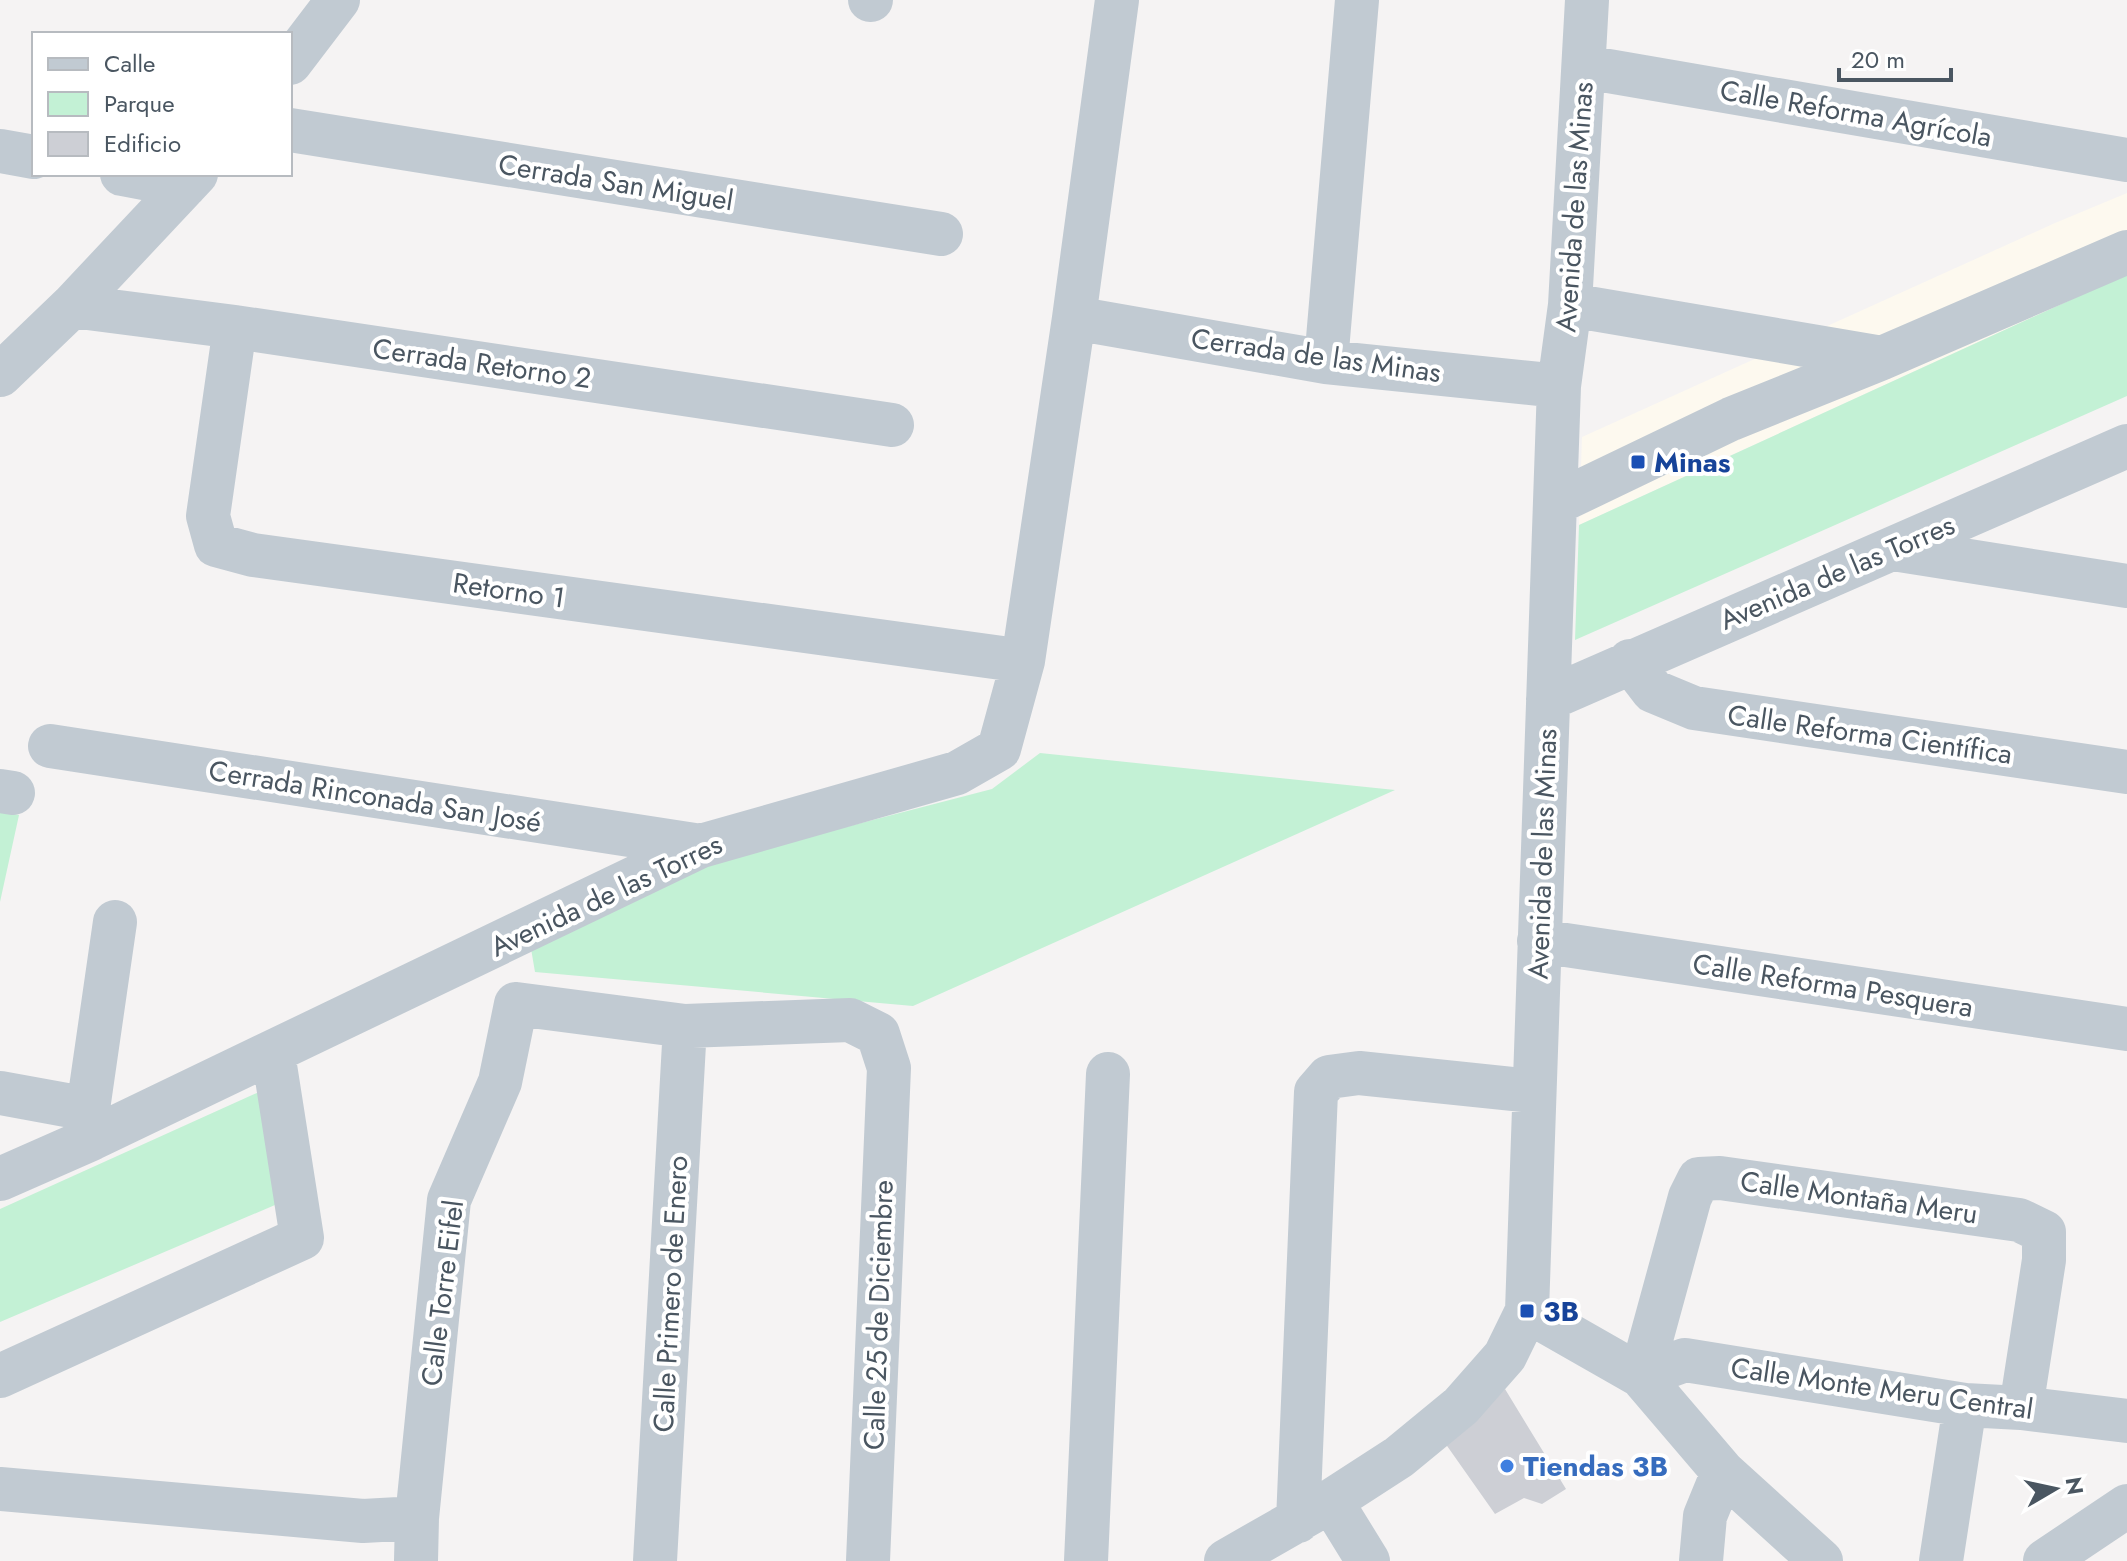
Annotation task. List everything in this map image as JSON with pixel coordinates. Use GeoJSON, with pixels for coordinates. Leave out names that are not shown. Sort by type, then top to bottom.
{"type":"FeatureCollection","features":[{"type":"Feature","properties":{"kind":"street"},"geometry":{"type":"LineString","coordinates":[[292,60],[338,0]]}},
{"type":"Feature","properties":{"kind":"street"},"geometry":{"type":"LineString","coordinates":[[1023,661],[1117,0]]}},
{"type":"Feature","properties":{"kind":"street"},"geometry":{"type":"LineString","coordinates":[[1326,362],[1357,0]]}},
{"type":"Feature","properties":{"kind":"street","name":"Avenida de las Minas"},"geometry":{"type":"LineString","coordinates":[[1226,1561],[1314,1511],[1399,1457],[1461,1406],[1505,1356],[1527,1311],[1559,386],[1570,305],[1587,0]]}},
{"type":"Feature","properties":{"kind":"street","name":"Calle Reforma Agrícola"},"geometry":{"type":"LineString","coordinates":[[1585,67],[2127,160]]}},
{"type":"Feature","properties":{"kind":"street","name":"Cerrada San Miguel"},"geometry":{"type":"LineString","coordinates":[[292,130],[941,234]]}},
{"type":"Feature","properties":{"kind":"street"},"geometry":{"type":"LineString","coordinates":[[0,151],[32,157]]}},
{"type":"Feature","properties":{"kind":"street"},"geometry":{"type":"LineString","coordinates":[[145,176],[190,180]]}},
{"type":"Feature","properties":{"kind":"street"},"geometry":{"type":"LineString","coordinates":[[0,375],[72,306],[190,180]]}},
{"type":"Feature","properties":{"kind":"street"},"geometry":{"type":"LineString","coordinates":[[1556,503],[1731,419],[1882,358],[2127,252]]}},
{"type":"Feature","properties":{"kind":"street"},"geometry":{"type":"LineString","coordinates":[[1570,305],[1882,358]]}},
{"type":"Feature","properties":{"kind":"street","name":"Cerrada Retorno 2"},"geometry":{"type":"LineString","coordinates":[[72,306],[235,327],[892,425]]}},
{"type":"Feature","properties":{"kind":"street","name":"Cerrada de las Minas"},"geometry":{"type":"LineString","coordinates":[[1074,318],[1326,362],[1559,386]]}},
{"type":"Feature","properties":{"kind":"street","name":"Retorno 1"},"geometry":{"type":"LineString","coordinates":[[235,327],[208,516],[216,545],[253,555],[1023,661]]}},
{"type":"Feature","properties":{"kind":"street","name":"Avenida de las Torres"},"geometry":{"type":"LineString","coordinates":[[1548,699],[2127,446]]}},
{"type":"Feature","properties":{"kind":"street"},"geometry":{"type":"LineString","coordinates":[[1893,549],[2127,586]]}},
{"type":"Feature","properties":{"kind":"street","name":"Avenida de las Torres"},"geometry":{"type":"LineString","coordinates":[[0,1179],[90,1124],[273,1053],[701,846],[957,773],[999,749],[1023,661]]}},
{"type":"Feature","properties":{"kind":"street","name":"Calle Reforma Científica"},"geometry":{"type":"LineString","coordinates":[[1630,661],[1653,691],[1694,708],[2127,772]]}},
{"type":"Feature","properties":{"kind":"street","name":"Cerrada Rinconada San José"},"geometry":{"type":"LineString","coordinates":[[50,746],[701,846]]}},
{"type":"Feature","properties":{"kind":"street"},"geometry":{"type":"LineString","coordinates":[[0,1093],[90,1124],[115,922]]}},
{"type":"Feature","properties":{"kind":"street","name":"Calle Reforma Pesquera"},"geometry":{"type":"LineString","coordinates":[[1539,941],[2127,1029]]}},
{"type":"Feature","properties":{"kind":"street"},"geometry":{"type":"LineString","coordinates":[[470,957],[516,1004],[685,1026]]}},
{"type":"Feature","properties":{"kind":"street","name":"Calle Torre Eifel"},"geometry":{"type":"LineString","coordinates":[[416,1561],[417,1518],[449,1200],[500,1082],[516,1004]]}},
{"type":"Feature","properties":{"kind":"street","name":"Calle 25 de Diciembre"},"geometry":{"type":"LineString","coordinates":[[685,1026],[850,1020],[878,1034],[889,1068],[868,1561]]}},
{"type":"Feature","properties":{"kind":"street","name":"Calle Primero de Enero"},"geometry":{"type":"LineString","coordinates":[[655,1561],[685,1026]]}},
{"type":"Feature","properties":{"kind":"street"},"geometry":{"type":"LineString","coordinates":[[0,1376],[302,1238],[273,1053]]}},
{"type":"Feature","properties":{"kind":"street"},"geometry":{"type":"LineString","coordinates":[[1368,1561],[1314,1511],[1316,1092],[1329,1077],[1359,1073],[1533,1091]]}},
{"type":"Feature","properties":{"kind":"street"},"geometry":{"type":"LineString","coordinates":[[1086,1561],[1108,1074]]}},
{"type":"Feature","properties":{"kind":"street","name":"Calle Montaña Meru"},"geometry":{"type":"LineString","coordinates":[[1641,1376],[1690,1197],[1699,1179],[1720,1178],[2019,1220],[2044,1232],[2044,1260],[2021,1408]]}},
{"type":"Feature","properties":{"kind":"street"},"geometry":{"type":"LineString","coordinates":[[1527,1311],[1641,1376],[1723,1472],[1821,1561]]}},
{"type":"Feature","properties":{"kind":"street","name":"Calle Monte Meru Central"},"geometry":{"type":"LineString","coordinates":[[1641,1376],[1685,1360],[1965,1405],[2021,1408],[2127,1421]]}},
{"type":"Feature","properties":{"kind":"street"},"geometry":{"type":"LineString","coordinates":[[1941,1561],[1965,1405]]}},
{"type":"Feature","properties":{"kind":"street"},"geometry":{"type":"LineString","coordinates":[[1701,1561],[1705,1516],[1723,1472]]}},
{"type":"Feature","properties":{"kind":"street"},"geometry":{"type":"LineString","coordinates":[[0,1489],[363,1521],[417,1518]]}},
{"type":"Feature","properties":{"kind":"street"},"geometry":{"type":"LineString","coordinates":[[2045,1561],[2127,1506]]}},
{"type":"Feature","properties":{"kind":"shaded area"},"geometry":{"type":"Polygon","coordinates":[[[2127,193],[2127,274],[1579,525],[1582,437],[2127,193]]]}},
{"type":"Feature","properties":{"kind":"green space"},"geometry":{"type":"Polygon","coordinates":[[[2127,274],[2127,396],[1575,640],[1579,525],[2127,274]]]}},
{"type":"Feature","properties":{"kind":"green space"},"geometry":{"type":"Polygon","coordinates":[[[1040,753],[1395,790],[913,1006],[535,972],[529,937],[680,870],[992,789],[1040,753]]]}},
{"type":"Feature","properties":{"kind":"green space"},"geometry":{"type":"Polygon","coordinates":[[[0,811],[19,815],[0,902],[0,811]]]}},
{"type":"Feature","properties":{"kind":"green space"},"geometry":{"type":"Polygon","coordinates":[[[259,1092],[282,1202],[0,1322],[0,1209],[259,1092]]]}},
{"type":"Feature","properties":{"kind":"building","name":"Tiendas 3B"},"geometry":{"type":"Polygon","coordinates":[[[1505,1389],[1566,1489],[1542,1504],[1524,1498],[1495,1514],[1445,1443],[1505,1389]]]}},
{"type":"Feature","properties":{"kind":"place","name":"Minas"},"geometry":{"type":"Point","coordinates":[1638,462]}},
{"type":"Feature","properties":{"kind":"place","name":"3B"},"geometry":{"type":"Point","coordinates":[1527,1311]}},
{"type":"Feature","properties":{"kind":"place","name":"Tiendas 3B"},"geometry":{"type":"Point","coordinates":[1507,1466]}}]}
